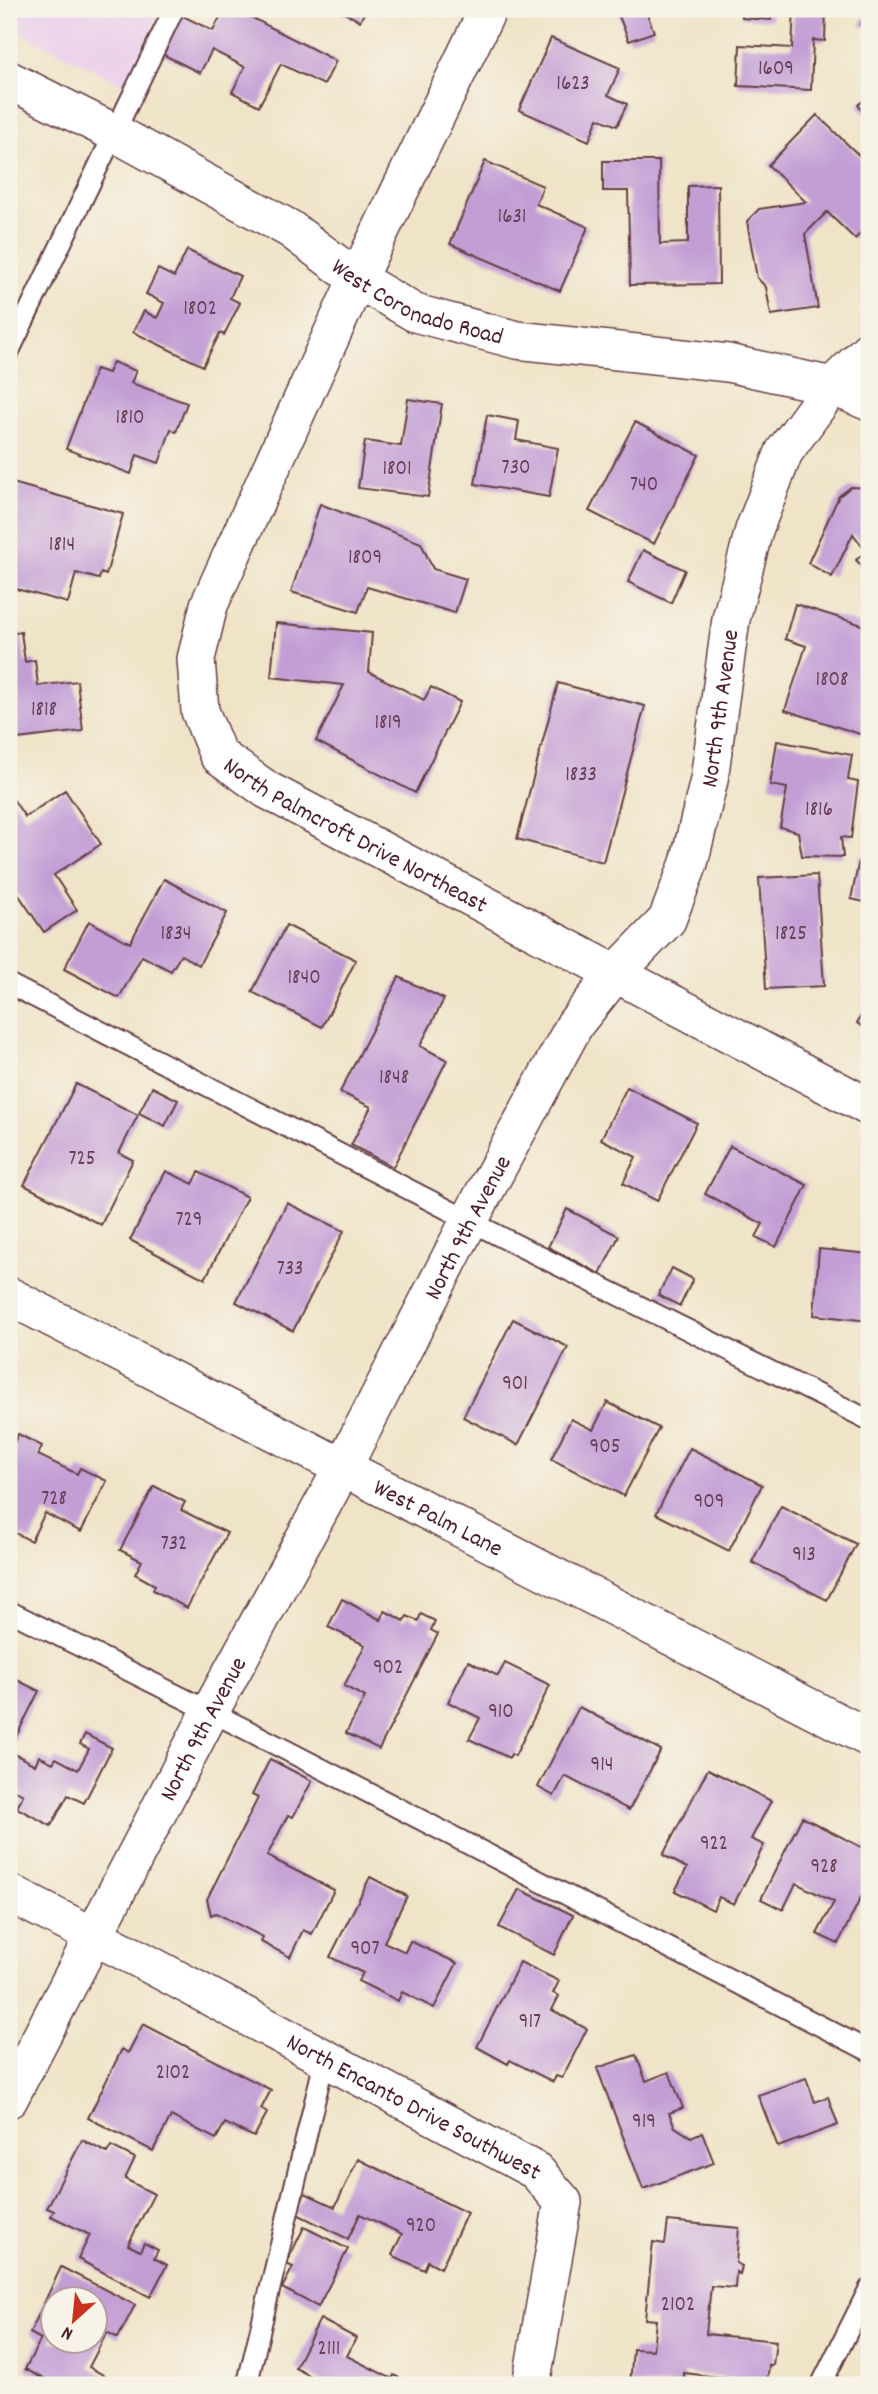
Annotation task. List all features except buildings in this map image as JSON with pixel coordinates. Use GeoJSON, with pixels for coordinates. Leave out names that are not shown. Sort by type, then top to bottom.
{"type":"FeatureCollection","features":[{"type":"Feature","properties":{"kind":"street","name":"North Palmcroft Drive Northeast"},"geometry":{"type":"LineString","coordinates":[[488,9],[357,279],[208,605],[196,659],[200,711],[218,755],[267,790],[869,1107]]}},
{"type":"Feature","properties":{"kind":"street","name":"West Coronado Road"},"geometry":{"type":"LineString","coordinates":[[9,80],[114,133],[290,229],[357,279],[415,313],[517,340],[728,363],[832,386],[869,402]]}},
{"type":"Feature","properties":{"kind":"street","name":"North 9th Avenue"},"geometry":{"type":"LineString","coordinates":[[9,2099],[210,1712],[343,1467],[469,1221],[575,1024],[615,974],[667,920],[689,863],[709,780],[731,619],[754,530],[784,452],[832,386],[869,351]]}},
{"type":"Feature","properties":{"kind":"street","name":"West Palm Lane"},"geometry":{"type":"LineString","coordinates":[[9,1296],[869,1738]]}},
{"type":"Feature","properties":{"kind":"street","name":"North Encanto Drive Southwest"},"geometry":{"type":"LineString","coordinates":[[9,1893],[536,2171],[563,2202],[531,2385]]}},
{"type":"Feature","properties":{"kind":"lane"},"geometry":{"type":"LineString","coordinates":[[9,352],[174,9]]}},
{"type":"Feature","properties":{"kind":"lane"},"geometry":{"type":"LineString","coordinates":[[9,984],[469,1221],[869,1420]]}},
{"type":"Feature","properties":{"kind":"lane"},"geometry":{"type":"LineString","coordinates":[[9,1611],[869,2051]]}},
{"type":"Feature","properties":{"kind":"lane"},"geometry":{"type":"LineString","coordinates":[[247,2385],[325,2058]]}},
{"type":"Feature","properties":{"kind":"lane"},"geometry":{"type":"LineString","coordinates":[[821,2385],[869,2289]]}},
{"type":"Feature","properties":{"kind":"shaded area"},"geometry":{"type":"Polygon","coordinates":[[[9,9],[162,9],[125,85],[9,28],[9,9]]]}}]}
